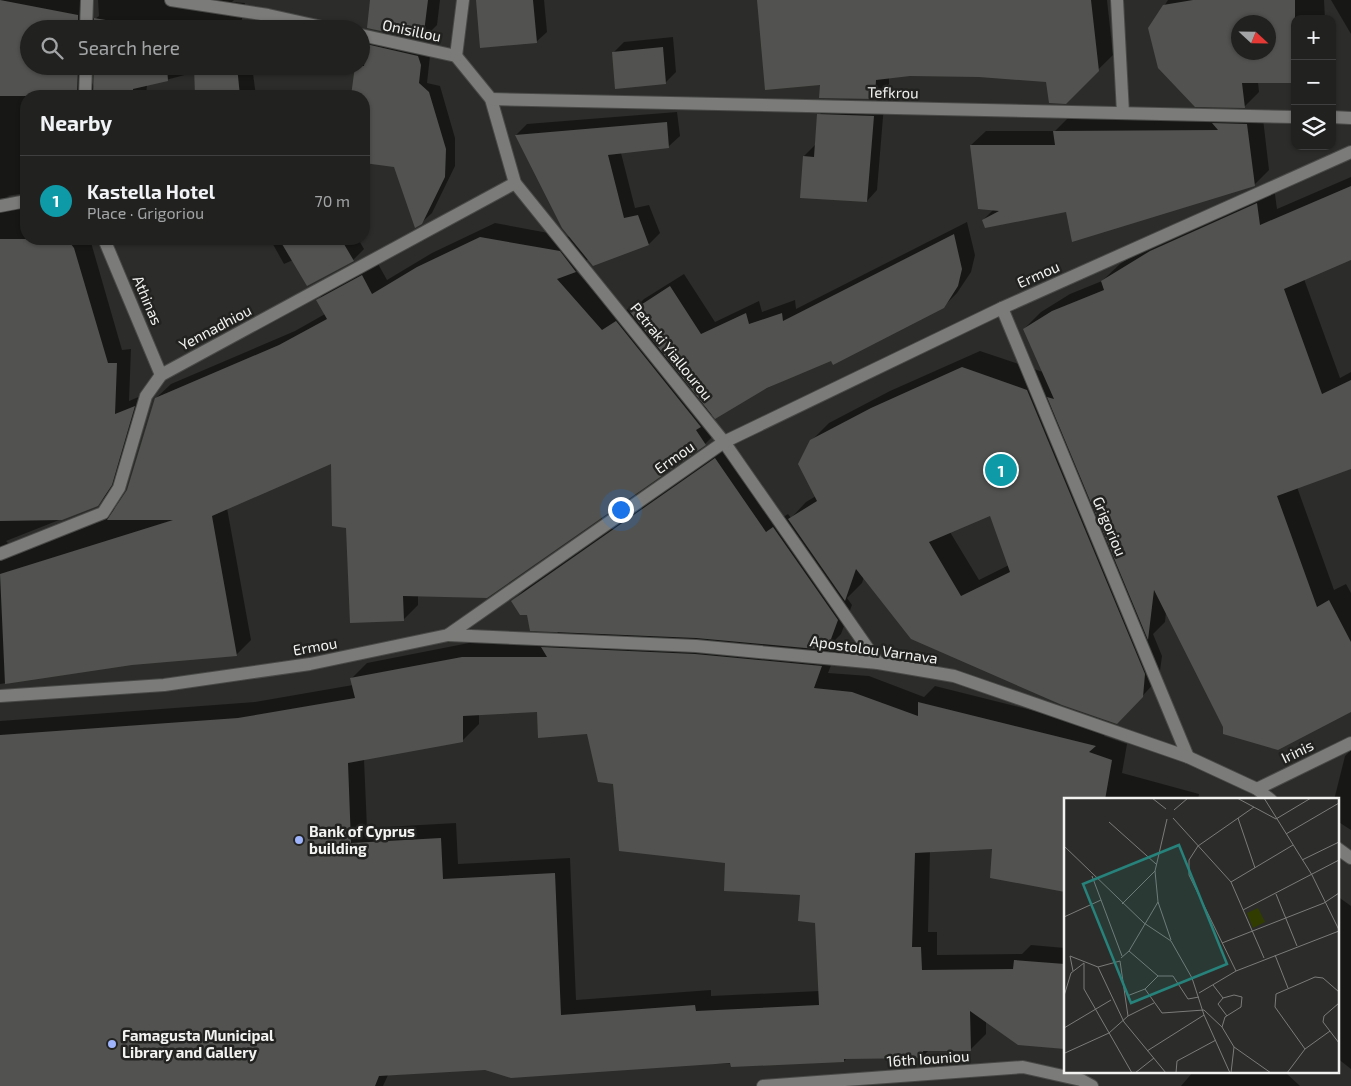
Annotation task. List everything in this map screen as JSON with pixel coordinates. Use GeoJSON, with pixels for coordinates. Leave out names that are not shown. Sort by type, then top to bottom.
{"type":"FeatureCollection","features":[{"type":"Feature","properties":{"kind":"street"},"geometry":{"type":"LineString","coordinates":[[86,20],[87,0]]}},
{"type":"Feature","properties":{"kind":"street"},"geometry":{"type":"LineString","coordinates":[[171,0],[290,20]]}},
{"type":"Feature","properties":{"kind":"street"},"geometry":{"type":"LineString","coordinates":[[456,56],[463,0]]}},
{"type":"Feature","properties":{"kind":"street"},"geometry":{"type":"LineString","coordinates":[[1117,0],[1123,113]]}},
{"type":"Feature","properties":{"kind":"street","name":"Onisillou"},"geometry":{"type":"LineString","coordinates":[[370,37],[456,56]]}},
{"type":"Feature","properties":{"kind":"street","name":"Petraki Yiallourou"},"geometry":{"type":"LineString","coordinates":[[456,56],[491,99],[515,183],[724,442],[878,663]]}},
{"type":"Feature","properties":{"kind":"street"},"geometry":{"type":"LineString","coordinates":[[85,90],[86,75]]}},
{"type":"Feature","properties":{"kind":"street","name":"Tefkrou"},"geometry":{"type":"LineString","coordinates":[[491,99],[1291,117]]}},
{"type":"Feature","properties":{"kind":"street"},"geometry":{"type":"LineString","coordinates":[[1336,118],[1351,118]]}},
{"type":"Feature","properties":{"kind":"street","name":"Ermou"},"geometry":{"type":"LineString","coordinates":[[0,696],[164,685],[310,664],[448,635],[724,442],[1002,308],[1351,152]]}},
{"type":"Feature","properties":{"kind":"street","name":"Yennadhiou"},"geometry":{"type":"LineString","coordinates":[[0,554],[102,513],[119,488],[146,396],[161,375],[515,183]]}},
{"type":"Feature","properties":{"kind":"street"},"geometry":{"type":"LineString","coordinates":[[0,206],[20,202]]}},
{"type":"Feature","properties":{"kind":"street","name":"Athinas"},"geometry":{"type":"LineString","coordinates":[[107,245],[161,375]]}},
{"type":"Feature","properties":{"kind":"street","name":"Grigoriou"},"geometry":{"type":"LineString","coordinates":[[1002,308],[1188,757]]}},
{"type":"Feature","properties":{"kind":"street","name":"Apostolou Varnava"},"geometry":{"type":"LineString","coordinates":[[448,635],[696,646],[878,663],[954,676],[1188,757],[1257,789],[1268,798]]}},
{"type":"Feature","properties":{"kind":"street","name":"Irinis"},"geometry":{"type":"LineString","coordinates":[[1257,789],[1351,742]]}},
{"type":"Feature","properties":{"kind":"street"},"geometry":{"type":"LineString","coordinates":[[1338,849],[1351,858]]}},
{"type":"Feature","properties":{"kind":"street","name":"16th Iouniou"},"geometry":{"type":"LineString","coordinates":[[763,1086],[1023,1067],[1081,1080],[1092,1086]]}},
{"type":"Feature","properties":{"kind":"building"},"geometry":{"type":"Polygon","coordinates":[[[0,0],[78,15],[78,20],[20,20],[20,75],[78,75],[77,90],[20,90],[20,96],[0,96],[0,0]]]}},
{"type":"Feature","properties":{"kind":"building"},"geometry":{"type":"Polygon","coordinates":[[[370,0],[428,0],[423,40],[370,29],[370,20],[368,20],[370,0]]]}},
{"type":"Feature","properties":{"kind":"building"},"geometry":{"type":"Polygon","coordinates":[[[476,0],[533,0],[537,43],[480,48],[476,0]]]}},
{"type":"Feature","properties":{"kind":"building"},"geometry":{"type":"Polygon","coordinates":[[[757,0],[1091,0],[1099,71],[1066,104],[1049,103],[1046,82],[979,77],[910,76],[876,80],[875,99],[819,98],[820,85],[765,90],[757,0]]]}},
{"type":"Feature","properties":{"kind":"building"},"geometry":{"type":"Polygon","coordinates":[[[1193,0],[1295,0],[1295,15],[1291,15],[1291,83],[1242,83],[1245,108],[1195,107],[1158,68],[1148,28],[1163,5],[1193,0]]]}},
{"type":"Feature","properties":{"kind":"building"},"geometry":{"type":"Polygon","coordinates":[[[370,45],[418,56],[421,65],[419,83],[429,92],[446,149],[445,177],[422,224],[415,228],[394,167],[370,164],[370,90],[352,90],[354,75],[370,75],[370,45]]]}},
{"type":"Feature","properties":{"kind":"building"},"geometry":{"type":"Polygon","coordinates":[[[663,47],[666,84],[615,89],[612,52],[663,47]]]}},
{"type":"Feature","properties":{"kind":"building"},"geometry":{"type":"Polygon","coordinates":[[[94,75],[168,75],[168,81],[133,90],[93,90],[94,75]]]}},
{"type":"Feature","properties":{"kind":"building"},"geometry":{"type":"Polygon","coordinates":[[[194,75],[238,75],[239,90],[195,90],[194,75]]]}},
{"type":"Feature","properties":{"kind":"building"},"geometry":{"type":"Polygon","coordinates":[[[817,114],[874,116],[867,202],[800,198],[803,156],[814,157],[817,114]]]}},
{"type":"Feature","properties":{"kind":"building"},"geometry":{"type":"Polygon","coordinates":[[[667,122],[669,148],[608,155],[624,218],[638,215],[649,245],[593,266],[562,228],[515,135],[667,122]]]}},
{"type":"Feature","properties":{"kind":"building"},"geometry":{"type":"Polygon","coordinates":[[[1212,123],[1247,124],[1255,186],[1072,242],[1066,212],[985,228],[982,220],[999,211],[978,209],[970,145],[1055,145],[1053,131],[1218,130],[1212,123]]]}},
{"type":"Feature","properties":{"kind":"building"},"geometry":{"type":"Polygon","coordinates":[[[1351,186],[1351,260],[1284,289],[1322,394],[1351,380],[1351,469],[1277,496],[1317,607],[1329,600],[1351,642],[1351,712],[1278,750],[1223,734],[1223,727],[1154,590],[1148,640],[1047,397],[1054,399],[1023,329],[1052,311],[1104,290],[1101,281],[1150,251],[1257,203],[1260,225],[1351,186]]]}},
{"type":"Feature","properties":{"kind":"building"},"geometry":{"type":"Polygon","coordinates":[[[954,234],[962,269],[958,286],[944,308],[833,365],[831,361],[767,388],[715,419],[630,312],[670,286],[701,334],[746,313],[749,324],[782,313],[783,321],[954,234]]]}},
{"type":"Feature","properties":{"kind":"building"},"geometry":{"type":"Polygon","coordinates":[[[480,237],[560,251],[576,272],[557,279],[602,330],[616,321],[701,427],[696,430],[706,445],[487,598],[403,596],[404,621],[350,623],[346,528],[332,526],[331,464],[212,516],[237,656],[132,665],[5,684],[0,574],[173,520],[107,520],[127,490],[155,398],[279,345],[327,319],[316,300],[362,275],[372,294],[417,267],[480,237]]]}},
{"type":"Feature","properties":{"kind":"building"},"geometry":{"type":"Polygon","coordinates":[[[0,239],[20,239],[20,245],[72,245],[108,363],[117,363],[115,414],[135,406],[112,485],[98,506],[62,520],[0,521],[0,239]]]}},
{"type":"Feature","properties":{"kind":"building"},"geometry":{"type":"Polygon","coordinates":[[[283,245],[345,245],[354,261],[307,286],[283,245]]]}},
{"type":"Feature","properties":{"kind":"building"},"geometry":{"type":"Polygon","coordinates":[[[962,367],[1027,390],[1145,674],[1143,697],[1117,724],[1062,705],[911,639],[856,569],[845,601],[788,519],[817,501],[798,464],[810,440],[871,408],[962,367]],[[990,516],[929,542],[961,596],[1010,572],[990,516]]]}},
{"type":"Feature","properties":{"kind":"building"},"geometry":{"type":"Polygon","coordinates":[[[715,458],[766,532],[773,527],[838,620],[827,650],[696,638],[530,631],[527,615],[520,615],[511,601],[715,458]]]}},
{"type":"Feature","properties":{"kind":"building"},"geometry":{"type":"Polygon","coordinates":[[[541,647],[695,654],[822,666],[814,688],[852,692],[918,716],[918,702],[1096,746],[1089,752],[1112,760],[1105,798],[1064,798],[1064,892],[990,878],[992,849],[915,853],[912,947],[921,947],[922,970],[1013,969],[1014,960],[1064,964],[1064,1049],[1018,1045],[970,1011],[971,1051],[923,1051],[923,1058],[844,1059],[844,1062],[731,1067],[730,1063],[511,1078],[485,1070],[379,1076],[375,1086],[0,1086],[0,735],[238,718],[355,698],[350,678],[462,657],[547,657],[541,647]],[[537,712],[463,716],[463,742],[348,763],[351,843],[441,838],[443,879],[555,873],[561,1015],[695,1005],[696,1011],[819,1005],[815,923],[798,921],[800,895],[724,891],[725,863],[619,851],[613,784],[598,782],[587,734],[538,738],[537,712]]]}},
{"type":"Feature","properties":{"kind":"place","name":"Kastella Hotel"},"geometry":{"type":"Point","coordinates":[1001,470]}},
{"type":"Feature","properties":{"kind":"place","name":"Bank of Cyprus building"},"geometry":{"type":"Point","coordinates":[299,840]}},
{"type":"Feature","properties":{"kind":"place","name":"Famagusta Municipal Library and Gallery"},"geometry":{"type":"Point","coordinates":[112,1044]}}]}
